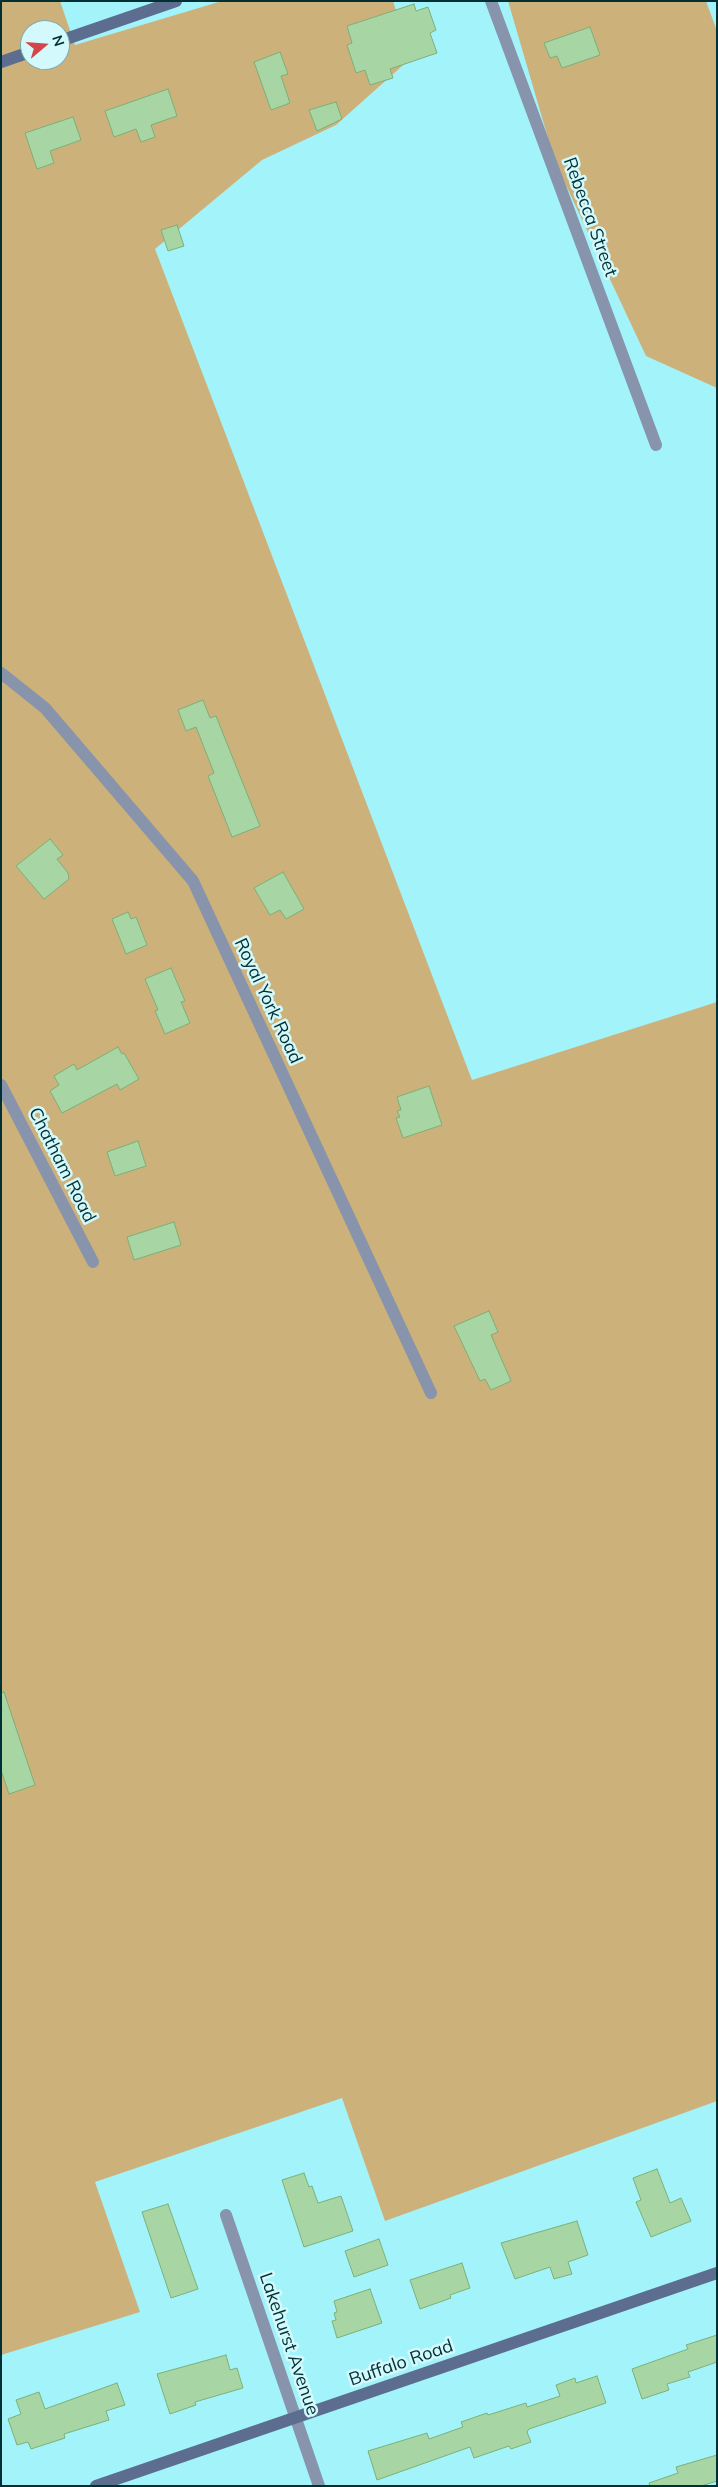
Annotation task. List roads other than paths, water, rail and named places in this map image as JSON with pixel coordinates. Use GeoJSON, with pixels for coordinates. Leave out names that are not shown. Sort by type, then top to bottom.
{"type":"FeatureCollection","features":[{"type":"Feature","properties":{"kind":"street"},"geometry":{"type":"LineString","coordinates":[[70,38],[176,1]]}},
{"type":"Feature","properties":{"kind":"street","name":"Rebecca Street"},"geometry":{"type":"LineString","coordinates":[[491,1],[656,445]]}},
{"type":"Feature","properties":{"kind":"street"},"geometry":{"type":"LineString","coordinates":[[1,62],[20,55]]}},
{"type":"Feature","properties":{"kind":"street","name":"Royal York Road"},"geometry":{"type":"LineString","coordinates":[[1,673],[45,708],[193,881],[431,1393]]}},
{"type":"Feature","properties":{"kind":"street","name":"Chatham Road"},"geometry":{"type":"LineString","coordinates":[[1,1085],[93,1262]]}},
{"type":"Feature","properties":{"kind":"street","name":"Lakehurst Avenue"},"geometry":{"type":"LineString","coordinates":[[226,2215],[319,2486]]}},
{"type":"Feature","properties":{"kind":"street","name":"Buffalo Road"},"geometry":{"type":"LineString","coordinates":[[96,2486],[717,2273]]}}]}
